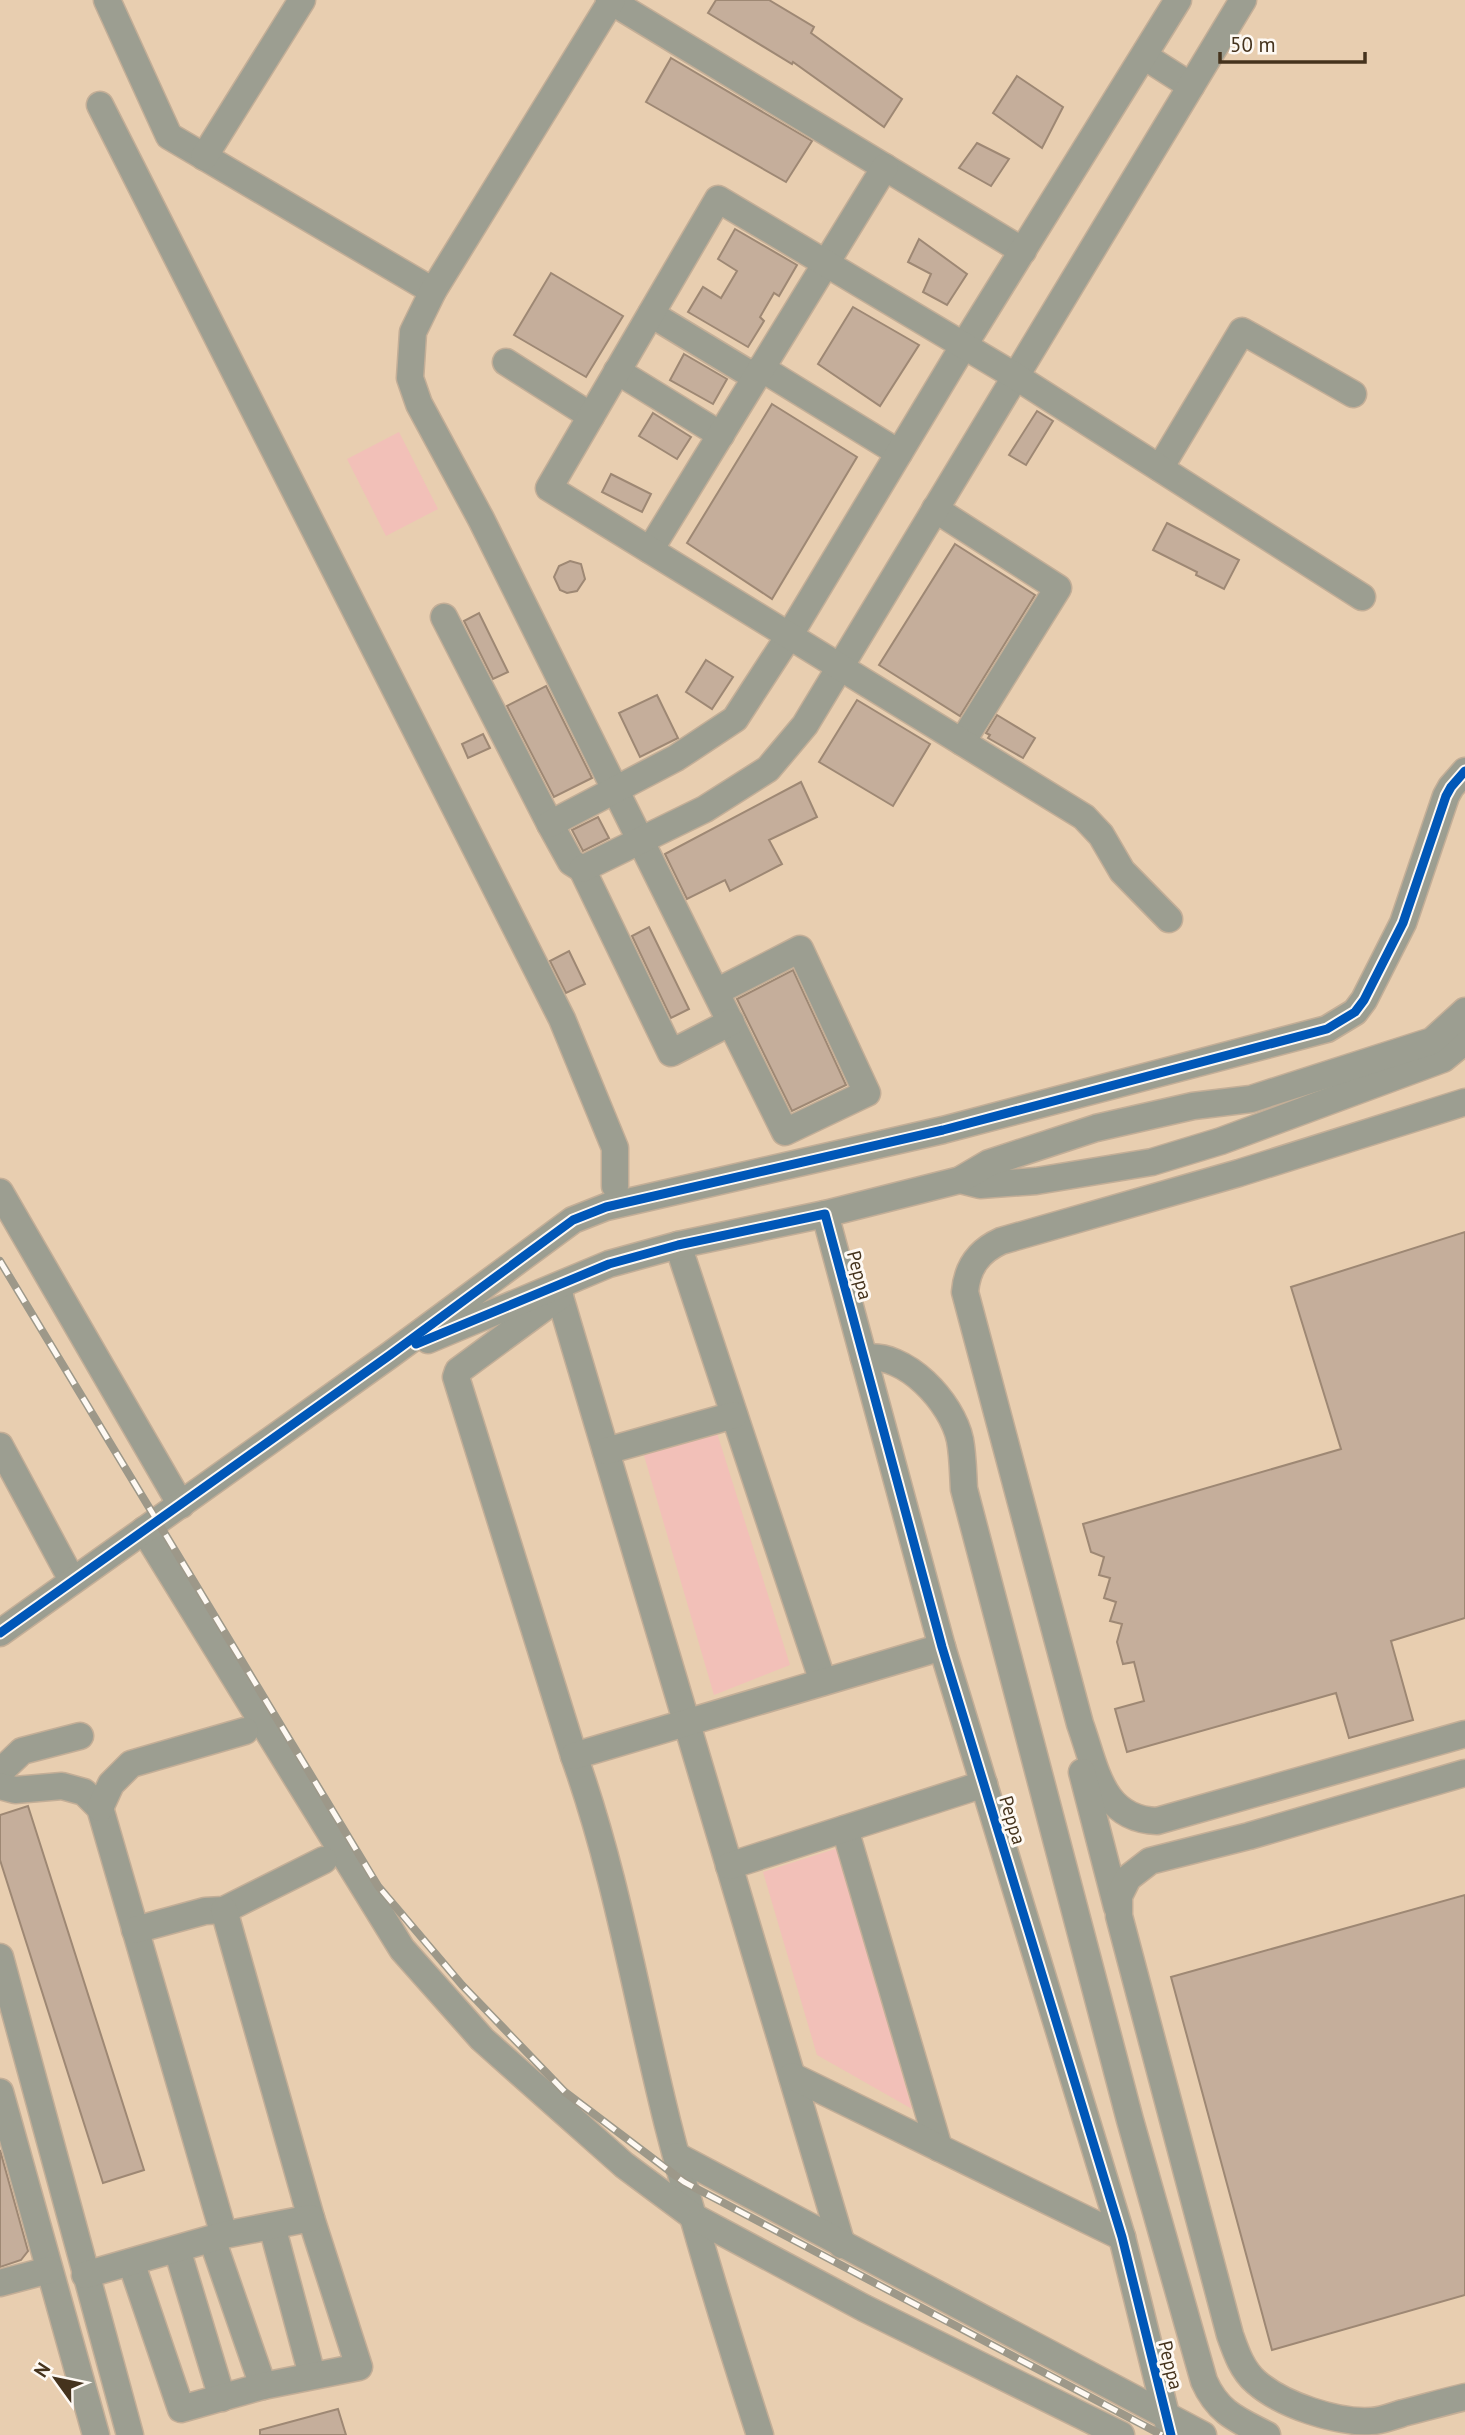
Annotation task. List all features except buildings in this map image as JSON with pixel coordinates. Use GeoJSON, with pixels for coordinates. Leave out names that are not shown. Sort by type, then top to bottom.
{"type":"FeatureCollection","features":[{"type":"Feature","properties":{"kind":"street"},"geometry":{"type":"LineString","coordinates":[[107,0],[169,136],[433,291]]}},
{"type":"Feature","properties":{"kind":"street"},"geometry":{"type":"LineString","coordinates":[[204,157],[302,0]]}},
{"type":"Feature","properties":{"kind":"street"},"geometry":{"type":"LineString","coordinates":[[550,824],[676,758],[735,719],[789,636],[964,345],[1178,0]]}},
{"type":"Feature","properties":{"kind":"street"},"geometry":{"type":"LineString","coordinates":[[582,869],[705,809],[768,769],[805,725],[1243,0]]}},
{"type":"Feature","properties":{"kind":"street"},"geometry":{"type":"LineString","coordinates":[[716,992],[800,949],[867,1093],[785,1132],[481,519],[419,404],[410,378],[413,332],[433,291],[611,1],[1023,251]]}},
{"type":"Feature","properties":{"kind":"street"},"geometry":{"type":"LineString","coordinates":[[1144,56],[1191,86]]}},
{"type":"Feature","properties":{"kind":"street"},"geometry":{"type":"LineString","coordinates":[[100,105],[562,1019],[615,1148],[615,1186]]}},
{"type":"Feature","properties":{"kind":"street"},"geometry":{"type":"LineString","coordinates":[[650,550],[886,167]]}},
{"type":"Feature","properties":{"kind":"street"},"geometry":{"type":"LineString","coordinates":[[1169,919],[1122,871],[1101,835],[1084,817],[549,488],[718,199],[1015,376],[1362,597]]}},
{"type":"Feature","properties":{"kind":"street"},"geometry":{"type":"LineString","coordinates":[[651,314],[899,453]]}},
{"type":"Feature","properties":{"kind":"street"},"geometry":{"type":"LineString","coordinates":[[1160,468],[1242,331],[1353,394]]}},
{"type":"Feature","properties":{"kind":"street"},"geometry":{"type":"LineString","coordinates":[[506,362],[591,416]]}},
{"type":"Feature","properties":{"kind":"street"},"geometry":{"type":"LineString","coordinates":[[617,372],[721,435]]}},
{"type":"Feature","properties":{"kind":"street"},"geometry":{"type":"LineString","coordinates":[[935,509],[1058,588],[962,743]]}},
{"type":"Feature","properties":{"kind":"street"},"geometry":{"type":"LineString","coordinates":[[444,617],[550,824],[571,862],[582,869],[671,1053],[731,1022]]}},
{"type":"Feature","properties":{"kind":"street"},"geometry":{"type":"LineString","coordinates":[[0,1633],[390,1355],[573,1220],[606,1207],[943,1130],[1327,1030],[1340,1023],[1355,1012],[1364,1000],[1404,922],[1446,796],[1465,771]]}},
{"type":"Feature","properties":{"kind":"street"},"geometry":{"type":"LineString","coordinates":[[390,1355],[559,1291],[609,1264],[678,1245],[825,1214],[960,1180],[989,1163],[1096,1128],[1193,1106],[1251,1099],[1432,1041],[1465,1011]]}},
{"type":"Feature","properties":{"kind":"street"},"geometry":{"type":"LineString","coordinates":[[960,1180],[980,1185],[1037,1181],[1152,1162],[1221,1141],[1443,1059],[1465,1041]]}},
{"type":"Feature","properties":{"kind":"street"},"geometry":{"type":"LineString","coordinates":[[1465,1102],[1239,1174],[1002,1241],[991,1246],[974,1262],[966,1281],[965,1292],[1080,1724],[1105,1793],[1118,1808],[1136,1818],[1157,1821],[1465,1734]]}},
{"type":"Feature","properties":{"kind":"street"},"geometry":{"type":"LineString","coordinates":[[1096,1128],[1104,1171]]}},
{"type":"Feature","properties":{"kind":"street"},"geometry":{"type":"LineString","coordinates":[[0,1192],[181,1505]]}},
{"type":"Feature","properties":{"kind":"street","name":"Peppa"},"geometry":{"type":"LineString","coordinates":[[825,1214],[942,1647],[1122,2237],[1168,2425]]}},
{"type":"Feature","properties":{"kind":"street"},"geometry":{"type":"LineString","coordinates":[[678,1245],[823,1682]]}},
{"type":"Feature","properties":{"kind":"street"},"geometry":{"type":"LineString","coordinates":[[559,1291],[842,2245]]}},
{"type":"Feature","properties":{"kind":"street"},"geometry":{"type":"LineString","coordinates":[[559,1291],[458,1371],[456,1377],[594,1813],[677,2156],[719,2308],[760,2435]]}},
{"type":"Feature","properties":{"kind":"street"},"geometry":{"type":"LineString","coordinates":[[864,1358],[884,1357],[913,1372],[936,1395],[951,1416],[960,1439],[964,1489],[1130,2120],[1204,2381],[1210,2394],[1226,2413],[1267,2435]]}},
{"type":"Feature","properties":{"kind":"street"},"geometry":{"type":"LineString","coordinates":[[606,1451],[734,1415]]}},
{"type":"Feature","properties":{"kind":"street"},"geometry":{"type":"LineString","coordinates":[[0,1446],[7,1476],[72,1580]]}},
{"type":"Feature","properties":{"kind":"street"},"geometry":{"type":"LineString","coordinates":[[144,1530],[402,1949],[482,2039],[624,2165],[694,2217],[864,2308],[1121,2435]]}},
{"type":"Feature","properties":{"kind":"street"},"geometry":{"type":"LineString","coordinates":[[1059,1643],[1062,1695],[1236,2351],[1257,2382],[1296,2405],[1317,2413],[1373,2421],[1465,2397]]}},
{"type":"Feature","properties":{"kind":"street"},"geometry":{"type":"LineString","coordinates":[[574,1756],[942,1647]]}},
{"type":"Feature","properties":{"kind":"street"},"geometry":{"type":"LineString","coordinates":[[100,1808],[111,1784],[131,1764],[245,1731]]}},
{"type":"Feature","properties":{"kind":"street"},"geometry":{"type":"LineString","coordinates":[[0,1772],[22,1751],[80,1736]]}},
{"type":"Feature","properties":{"kind":"street"},"geometry":{"type":"LineString","coordinates":[[1119,1916],[1119,1896],[1123,1887],[1134,1871],[1150,1861],[1249,1836],[1465,1773]]}},
{"type":"Feature","properties":{"kind":"street"},"geometry":{"type":"LineString","coordinates":[[729,1866],[984,1784]]}},
{"type":"Feature","properties":{"kind":"street"},"geometry":{"type":"LineString","coordinates":[[0,1786],[15,1790],[62,1786],[84,1792],[100,1808],[218,2237],[263,2386]]}},
{"type":"Feature","properties":{"kind":"street"},"geometry":{"type":"LineString","coordinates":[[845,1829],[939,2148]]}},
{"type":"Feature","properties":{"kind":"street"},"geometry":{"type":"LineString","coordinates":[[135,1930],[205,1911],[224,1910],[235,1902],[260,1893],[324,1860]]}},
{"type":"Feature","properties":{"kind":"street"},"geometry":{"type":"LineString","coordinates":[[131,2262],[181,2409],[263,2386],[359,2367],[311,2218],[224,1910]]}},
{"type":"Feature","properties":{"kind":"street"},"geometry":{"type":"LineString","coordinates":[[0,1957],[130,2435]]}},
{"type":"Feature","properties":{"kind":"street"},"geometry":{"type":"LineString","coordinates":[[792,2076],[1122,2237]]}},
{"type":"Feature","properties":{"kind":"street"},"geometry":{"type":"LineString","coordinates":[[0,2092],[6,2130],[96,2435]]}},
{"type":"Feature","properties":{"kind":"street"},"geometry":{"type":"LineString","coordinates":[[677,2156],[1168,2425],[1203,2435]]}},
{"type":"Feature","properties":{"kind":"street"},"geometry":{"type":"LineString","coordinates":[[85,2275],[218,2237],[311,2218]]}},
{"type":"Feature","properties":{"kind":"street"},"geometry":{"type":"LineString","coordinates":[[272,2226],[312,2375]]}},
{"type":"Feature","properties":{"kind":"street"},"geometry":{"type":"LineString","coordinates":[[177,2249],[222,2398]]}},
{"type":"Feature","properties":{"kind":"street"},"geometry":{"type":"LineString","coordinates":[[0,2283],[49,2270]]}},
{"type":"Feature","properties":{"kind":"shaded area"},"geometry":{"type":"Polygon","coordinates":[[[399,432],[438,509],[386,536],[347,459],[399,432]]]}},
{"type":"Feature","properties":{"kind":"shaded area"},"geometry":{"type":"Polygon","coordinates":[[[717,1433],[790,1665],[714,1695],[643,1452],[717,1433]]]}},
{"type":"Feature","properties":{"kind":"shaded area"},"geometry":{"type":"Polygon","coordinates":[[[838,1848],[912,2109],[817,2055],[763,1872],[838,1848]]]}},
{"type":"Feature","properties":{"kind":"railway"},"geometry":{"type":"LineString","coordinates":[[0,1261],[378,1886],[462,1985],[565,2092],[684,2182],[1162,2435]]}},
{"type":"Feature","properties":{"kind":"cycle path"},"geometry":{"type":"LineString","coordinates":[[0,1633],[390,1355],[573,1220],[606,1207],[943,1130],[1327,1029],[1355,1012],[1364,1000],[1403,923],[1446,796],[1465,771]]}},
{"type":"Feature","properties":{"kind":"cycle path"},"geometry":{"type":"LineString","coordinates":[[416,1344],[609,1264],[678,1245],[825,1214],[942,1647],[1122,2237],[1171,2435]]}}]}
